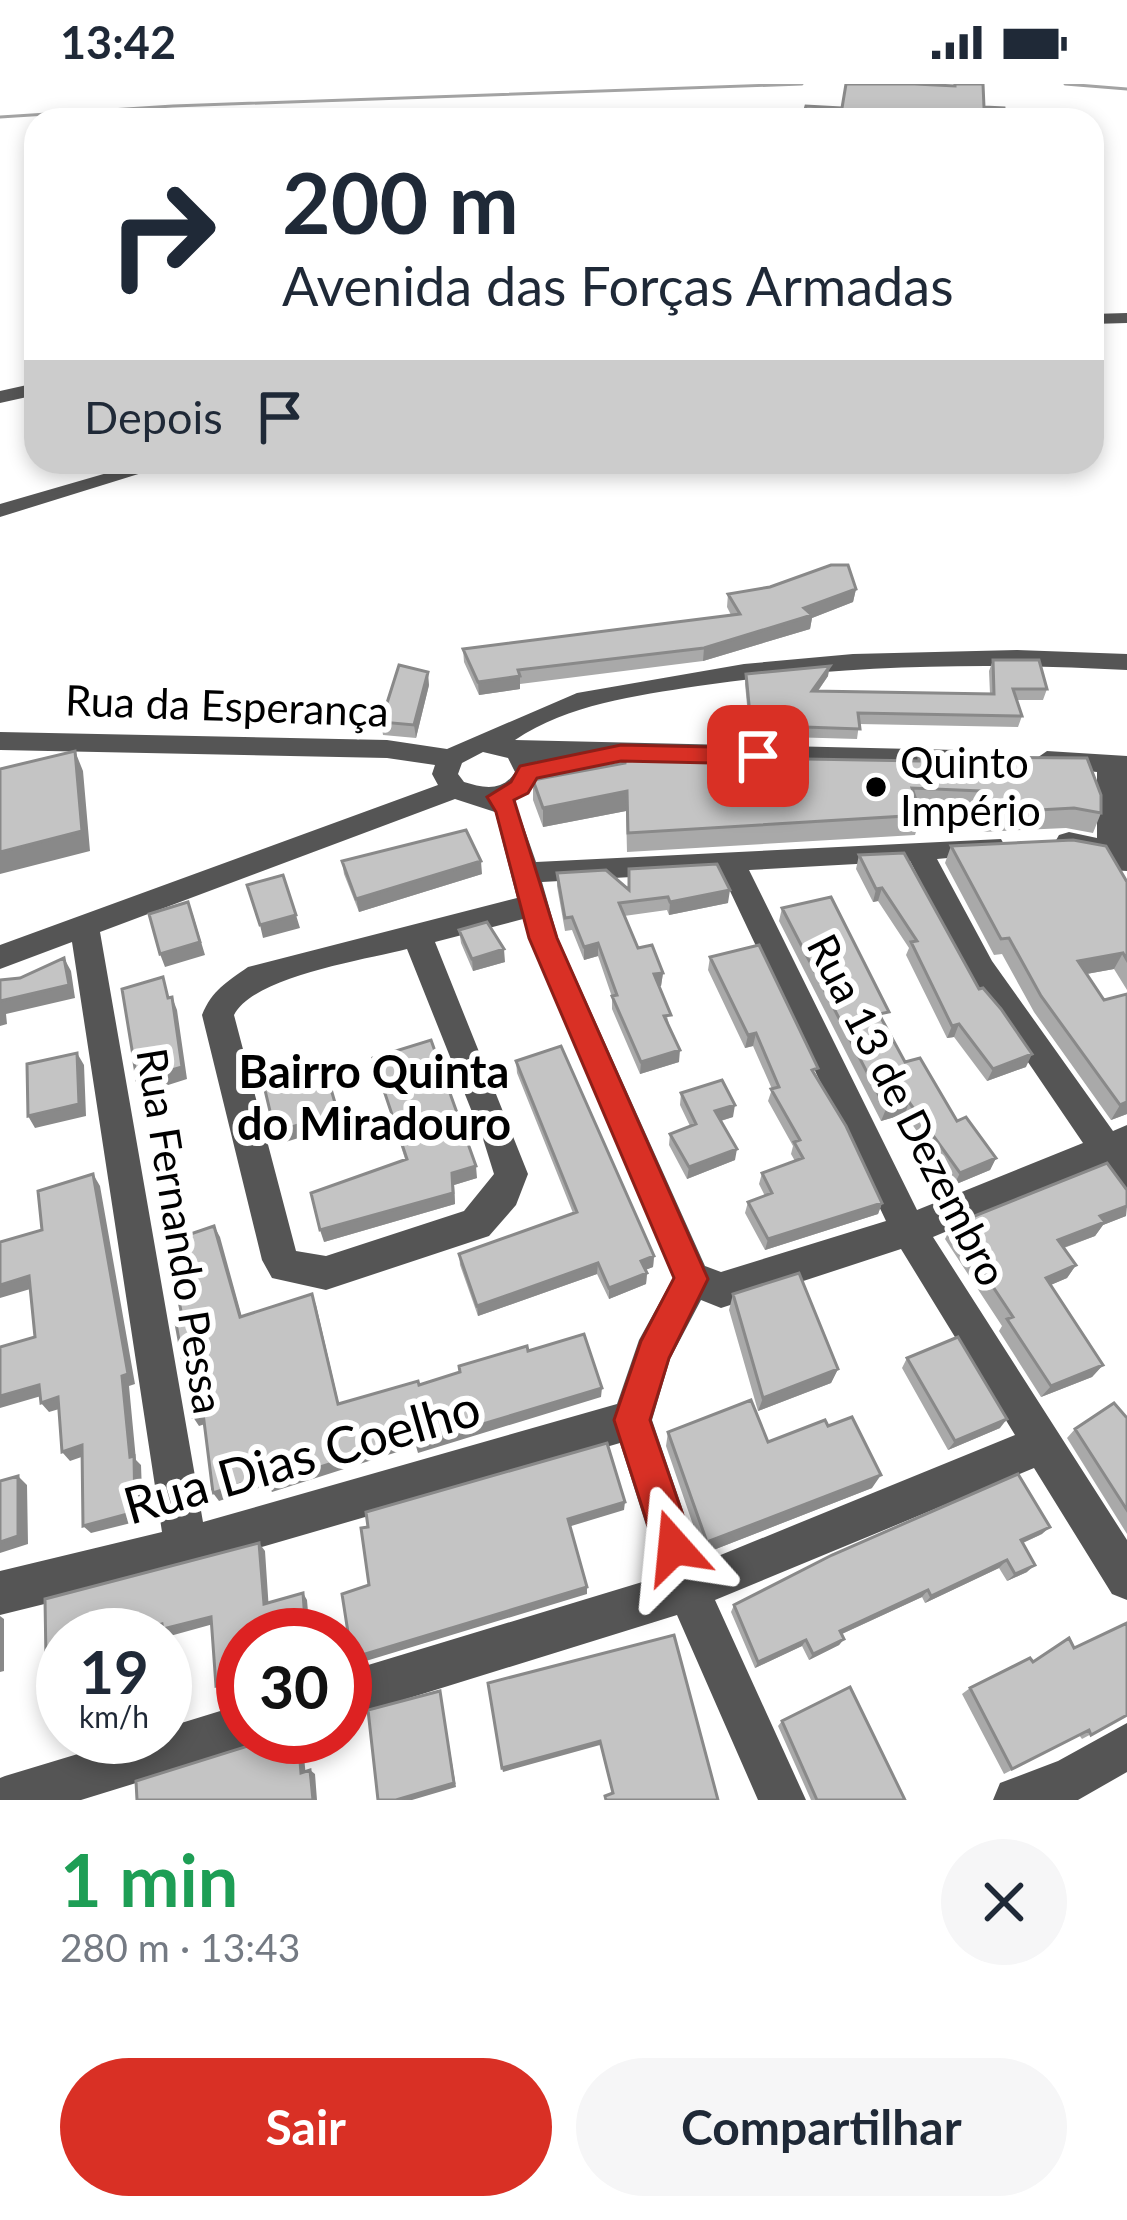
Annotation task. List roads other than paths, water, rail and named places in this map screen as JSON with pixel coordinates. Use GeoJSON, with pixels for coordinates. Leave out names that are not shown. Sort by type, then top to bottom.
{"type":"FeatureCollection","features":[{"type":"Feature","properties":{"kind":"street"},"geometry":{"type":"LineString","coordinates":[[0,511],[126,474]]}},
{"type":"Feature","properties":{"kind":"street"},"geometry":{"type":"LineString","coordinates":[[524,762],[519,788],[499,797],[474,798],[454,789],[445,774],[450,758],[468,746],[492,743],[518,724],[589,696],[840,660],[973,655],[1127,662]]}},
{"type":"Feature","properties":{"kind":"street","name":"Rua da Esperança"},"geometry":{"type":"LineString","coordinates":[[0,741],[304,746],[428,752],[450,758]]}},
{"type":"Feature","properties":{"kind":"street"},"geometry":{"type":"LineString","coordinates":[[418,938],[501,1142],[511,1174],[504,1194],[476,1224],[326,1273],[285,1266],[275,1248],[218,1015],[224,1000],[259,976],[418,938],[529,889],[730,860],[1089,843],[1122,860],[1119,764],[621,753],[524,762],[492,743]]}},
{"type":"Feature","properties":{"kind":"street"},"geometry":{"type":"LineString","coordinates":[[0,957],[454,789]]}},
{"type":"Feature","properties":{"kind":"street"},"geometry":{"type":"LineString","coordinates":[[499,797],[508,811],[543,938],[692,1279],[721,1290],[909,1230],[1116,1144]]}},
{"type":"Feature","properties":{"kind":"street"},"geometry":{"type":"LineString","coordinates":[[919,851],[981,969],[1116,1144],[1127,1178]]}},
{"type":"Feature","properties":{"kind":"street","name":"Rua 13 de Dezembro"},"geometry":{"type":"LineString","coordinates":[[730,860],[909,1230],[1127,1579]]}},
{"type":"Feature","properties":{"kind":"street","name":"Rua Fernando Pessa"},"geometry":{"type":"LineString","coordinates":[[85,928],[186,1547]]}},
{"type":"Feature","properties":{"kind":"street"},"geometry":{"type":"LineString","coordinates":[[692,1279],[653,1353],[632,1420],[688,1590],[782,1800]]}},
{"type":"Feature","properties":{"kind":"street","name":"Rua Dias Coelho"},"geometry":{"type":"LineString","coordinates":[[0,1593],[186,1547],[632,1420]]}},
{"type":"Feature","properties":{"kind":"street"},"geometry":{"type":"LineString","coordinates":[[372,1687],[688,1590],[1043,1444]]}},
{"type":"Feature","properties":{"kind":"street"},"geometry":{"type":"LineString","coordinates":[[5,1800],[216,1735]]}},
{"type":"Feature","properties":{"kind":"street"},"geometry":{"type":"LineString","coordinates":[[1017,1800],[1072,1779],[1127,1746]]}},
{"type":"Feature","properties":{"kind":"waterway"},"geometry":{"type":"LineString","coordinates":[[142,108],[802,84]]}},
{"type":"Feature","properties":{"kind":"waterway"},"geometry":{"type":"LineString","coordinates":[[1065,84],[1127,89]]}},
{"type":"Feature","properties":{"kind":"waterway"},"geometry":{"type":"LineString","coordinates":[[0,117],[24,115]]}},
{"type":"Feature","properties":{"kind":"place","name":"Quinto Império"},"geometry":{"type":"Point","coordinates":[876,787]}},
{"type":"Feature","properties":{"kind":"district","name":"Bairro Quinta do Miradouro"},"geometry":{"type":"Point","coordinates":[374,1098]}}]}
